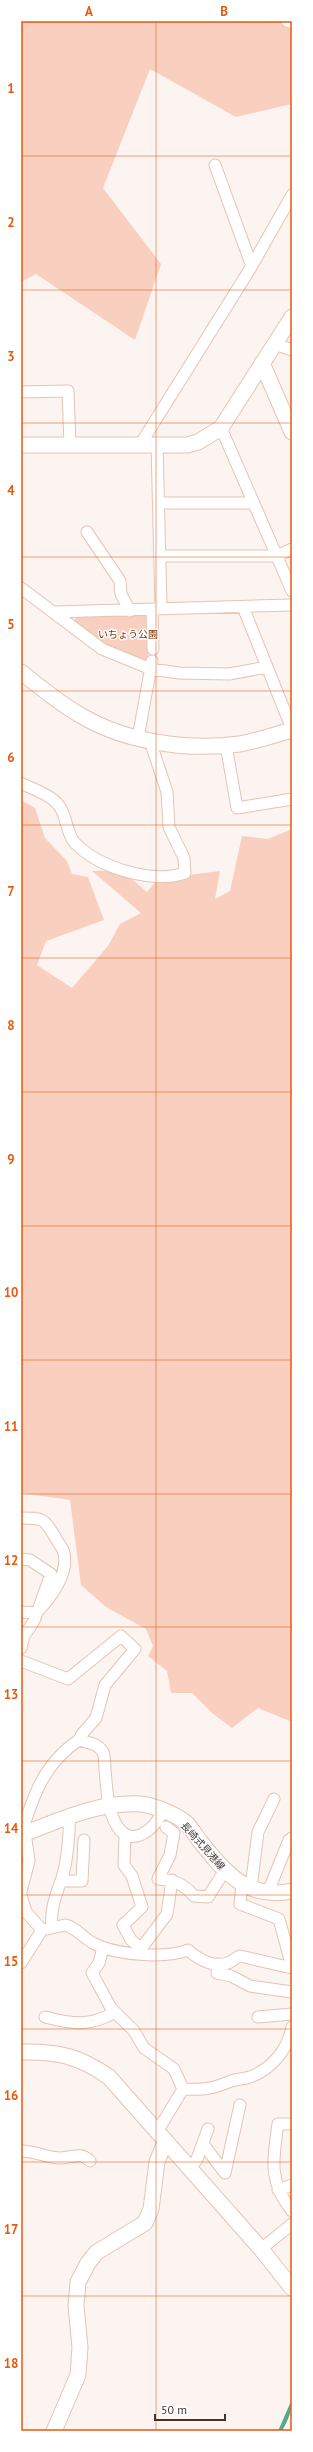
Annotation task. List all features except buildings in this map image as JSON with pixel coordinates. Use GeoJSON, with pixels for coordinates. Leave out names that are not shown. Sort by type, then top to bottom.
{"type":"FeatureCollection","features":[{"type":"Feature","properties":{"kind":"street"},"geometry":{"type":"LineString","coordinates":[[287,21],[292,23]]}},
{"type":"Feature","properties":{"kind":"street"},"geometry":{"type":"LineString","coordinates":[[215,165],[251,264]]}},
{"type":"Feature","properties":{"kind":"street"},"geometry":{"type":"LineString","coordinates":[[140,444],[292,195]]}},
{"type":"Feature","properties":{"kind":"street"},"geometry":{"type":"LineString","coordinates":[[21,445],[187,445],[198,442],[222,428],[292,317]]}},
{"type":"Feature","properties":{"kind":"street"},"geometry":{"type":"LineString","coordinates":[[275,344],[292,350]]}},
{"type":"Feature","properties":{"kind":"street"},"geometry":{"type":"LineString","coordinates":[[262,363],[292,432]]}},
{"type":"Feature","properties":{"kind":"street"},"geometry":{"type":"LineString","coordinates":[[21,392],[68,392],[70,445]]}},
{"type":"Feature","properties":{"kind":"street"},"geometry":{"type":"LineString","coordinates":[[222,428],[292,590]]}},
{"type":"Feature","properties":{"kind":"street"},"geometry":{"type":"LineString","coordinates":[[153,649],[160,556],[157,444]]}},
{"type":"Feature","properties":{"kind":"street"},"geometry":{"type":"LineString","coordinates":[[159,503],[254,503]]}},
{"type":"Feature","properties":{"kind":"street"},"geometry":{"type":"LineString","coordinates":[[87,532],[120,580],[121,594],[130,611]]}},
{"type":"Feature","properties":{"kind":"street"},"geometry":{"type":"LineString","coordinates":[[160,556],[277,556],[292,549]]}},
{"type":"Feature","properties":{"kind":"street"},"geometry":{"type":"LineString","coordinates":[[22,591],[54,612],[102,649],[152,665],[179,673],[228,674],[267,667]]}},
{"type":"Feature","properties":{"kind":"street"},"geometry":{"type":"LineString","coordinates":[[54,612],[130,611],[292,604]]}},
{"type":"Feature","properties":{"kind":"street"},"geometry":{"type":"LineString","coordinates":[[21,672],[81,716],[123,735],[144,740],[226,745],[252,741],[292,729],[243,607]]}},
{"type":"Feature","properties":{"kind":"street"},"geometry":{"type":"LineString","coordinates":[[21,783],[45,794],[61,809],[74,843],[94,856],[123,871],[162,878],[172,877],[185,872],[184,858],[169,827],[167,792],[144,740],[152,665]]}},
{"type":"Feature","properties":{"kind":"street"},"geometry":{"type":"LineString","coordinates":[[226,745],[237,808],[292,799]]}},
{"type":"Feature","properties":{"kind":"street"},"geometry":{"type":"LineString","coordinates":[[21,1518],[39,1518],[45,1521],[63,1551],[64,1563],[59,1581],[49,1600],[36,1613],[21,1612]]}},
{"type":"Feature","properties":{"kind":"street"},"geometry":{"type":"LineString","coordinates":[[21,1559],[30,1560],[51,1574],[21,1648]]}},
{"type":"Feature","properties":{"kind":"street"},"geometry":{"type":"LineString","coordinates":[[21,1661],[68,1679],[121,1636],[135,1649],[105,1685],[96,1718],[82,1734],[79,1740],[55,1759],[31,1805],[23,1834],[29,1861],[21,1891]]}},
{"type":"Feature","properties":{"kind":"street"},"geometry":{"type":"LineString","coordinates":[[79,1740],[97,1745],[104,1754],[108,1804],[117,1826],[125,1834],[137,1837],[145,1834],[156,1824],[163,1811]]}},
{"type":"Feature","properties":{"kind":"street"},"geometry":{"type":"LineString","coordinates":[[21,1895],[24,1912],[47,1928],[69,1926],[87,1940],[103,1948],[177,1954],[188,1950],[199,1960],[218,1964],[231,1962],[240,1956],[292,1968],[279,1919],[240,1904],[247,1886],[258,1832],[274,1798]]}},
{"type":"Feature","properties":{"kind":"street","name":"長崎式見港線"},"geometry":{"type":"LineString","coordinates":[[23,1834],[69,1816],[108,1804],[142,1804],[163,1811],[185,1822],[225,1870],[247,1886],[277,1894],[292,1891]]}},
{"type":"Feature","properties":{"kind":"street"},"geometry":{"type":"LineString","coordinates":[[21,1963],[47,1928],[61,1881],[70,1826],[69,1816]]}},
{"type":"Feature","properties":{"kind":"street"},"geometry":{"type":"LineString","coordinates":[[166,1827],[174,1833],[170,1854],[158,1879],[172,1880],[186,1887],[194,1896],[208,1897],[225,1870]]}},
{"type":"Feature","properties":{"kind":"street"},"geometry":{"type":"LineString","coordinates":[[125,1834],[124,1865],[132,1876],[142,1907],[123,1925],[139,1951]]}},
{"type":"Feature","properties":{"kind":"street"},"geometry":{"type":"LineString","coordinates":[[268,1892],[289,1840],[292,1838]]}},
{"type":"Feature","properties":{"kind":"street"},"geometry":{"type":"LineString","coordinates":[[61,1881],[82,1881],[84,1840]]}},
{"type":"Feature","properties":{"kind":"street"},"geometry":{"type":"LineString","coordinates":[[139,1951],[167,1914],[172,1880]]}},
{"type":"Feature","properties":{"kind":"street"},"geometry":{"type":"LineString","coordinates":[[54,2431],[78,2375],[80,2347],[76,2306],[78,2282],[88,2263],[97,2252],[145,2224],[151,2209],[161,2137],[183,2089],[174,2068],[144,2048],[134,2031],[115,2012],[92,1973],[99,1963],[103,1948]]}},
{"type":"Feature","properties":{"kind":"street"},"geometry":{"type":"LineString","coordinates":[[218,1964],[217,1974],[231,1976],[250,1986],[292,1992]]}},
{"type":"Feature","properties":{"kind":"street"},"geometry":{"type":"LineString","coordinates":[[45,2017],[74,2024],[102,2020],[115,2012]]}},
{"type":"Feature","properties":{"kind":"street"},"geometry":{"type":"LineString","coordinates":[[258,2017],[292,2014]]}},
{"type":"Feature","properties":{"kind":"street"},"geometry":{"type":"LineString","coordinates":[[183,2089],[210,2090],[256,2073],[276,2061],[282,2052],[292,2027]]}},
{"type":"Feature","properties":{"kind":"street"},"geometry":{"type":"LineString","coordinates":[[21,2052],[66,2054],[92,2065],[109,2077],[261,2249],[292,2288]]}},
{"type":"Feature","properties":{"kind":"street"},"geometry":{"type":"LineString","coordinates":[[203,2144],[225,2173],[240,2105]]}},
{"type":"Feature","properties":{"kind":"street"},"geometry":{"type":"LineString","coordinates":[[292,2124],[278,2124],[273,2163],[278,2190],[292,2211]]}},
{"type":"Feature","properties":{"kind":"street"},"geometry":{"type":"LineString","coordinates":[[190,2170],[197,2159],[208,2129]]}},
{"type":"Feature","properties":{"kind":"street"},"geometry":{"type":"LineString","coordinates":[[21,2151],[34,2151],[41,2155],[58,2158],[79,2155],[90,2161]]}},
{"type":"Feature","properties":{"kind":"street"},"geometry":{"type":"LineString","coordinates":[[278,2190],[292,2185]]}},
{"type":"Feature","properties":{"kind":"street"},"geometry":{"type":"LineString","coordinates":[[261,2249],[292,2224]]}},
{"type":"Feature","properties":{"kind":"green space"},"geometry":{"type":"Polygon","coordinates":[[[21,21],[290,21],[292,27],[292,104],[236,117],[150,69],[103,188],[161,264],[135,340],[36,274],[21,282],[21,21]]]}},
{"type":"Feature","properties":{"kind":"green space","name":"いちょう公園"},"geometry":{"type":"Polygon","coordinates":[[[78,615],[149,615],[148,663],[105,645],[73,622],[78,615]]]}},
{"type":"Feature","properties":{"kind":"green space"},"geometry":{"type":"Polygon","coordinates":[[[21,800],[35,808],[45,838],[67,861],[72,874],[88,877],[104,920],[46,941],[37,965],[72,988],[108,946],[120,924],[141,913],[92,871],[121,870],[147,892],[163,873],[172,877],[220,871],[215,899],[230,891],[242,836],[268,839],[292,829],[292,1722],[258,1708],[232,1728],[212,1713],[192,1693],[171,1693],[167,1671],[148,1656],[153,1646],[146,1629],[106,1607],[81,1585],[70,1500],[21,1493],[21,800]]]}},
{"type":"Feature","properties":{"kind":"shaded area"},"geometry":{"type":"Polygon","coordinates":[[[292,2399],[288,2419],[282,2431],[278,2431],[292,2399]]]}}]}
